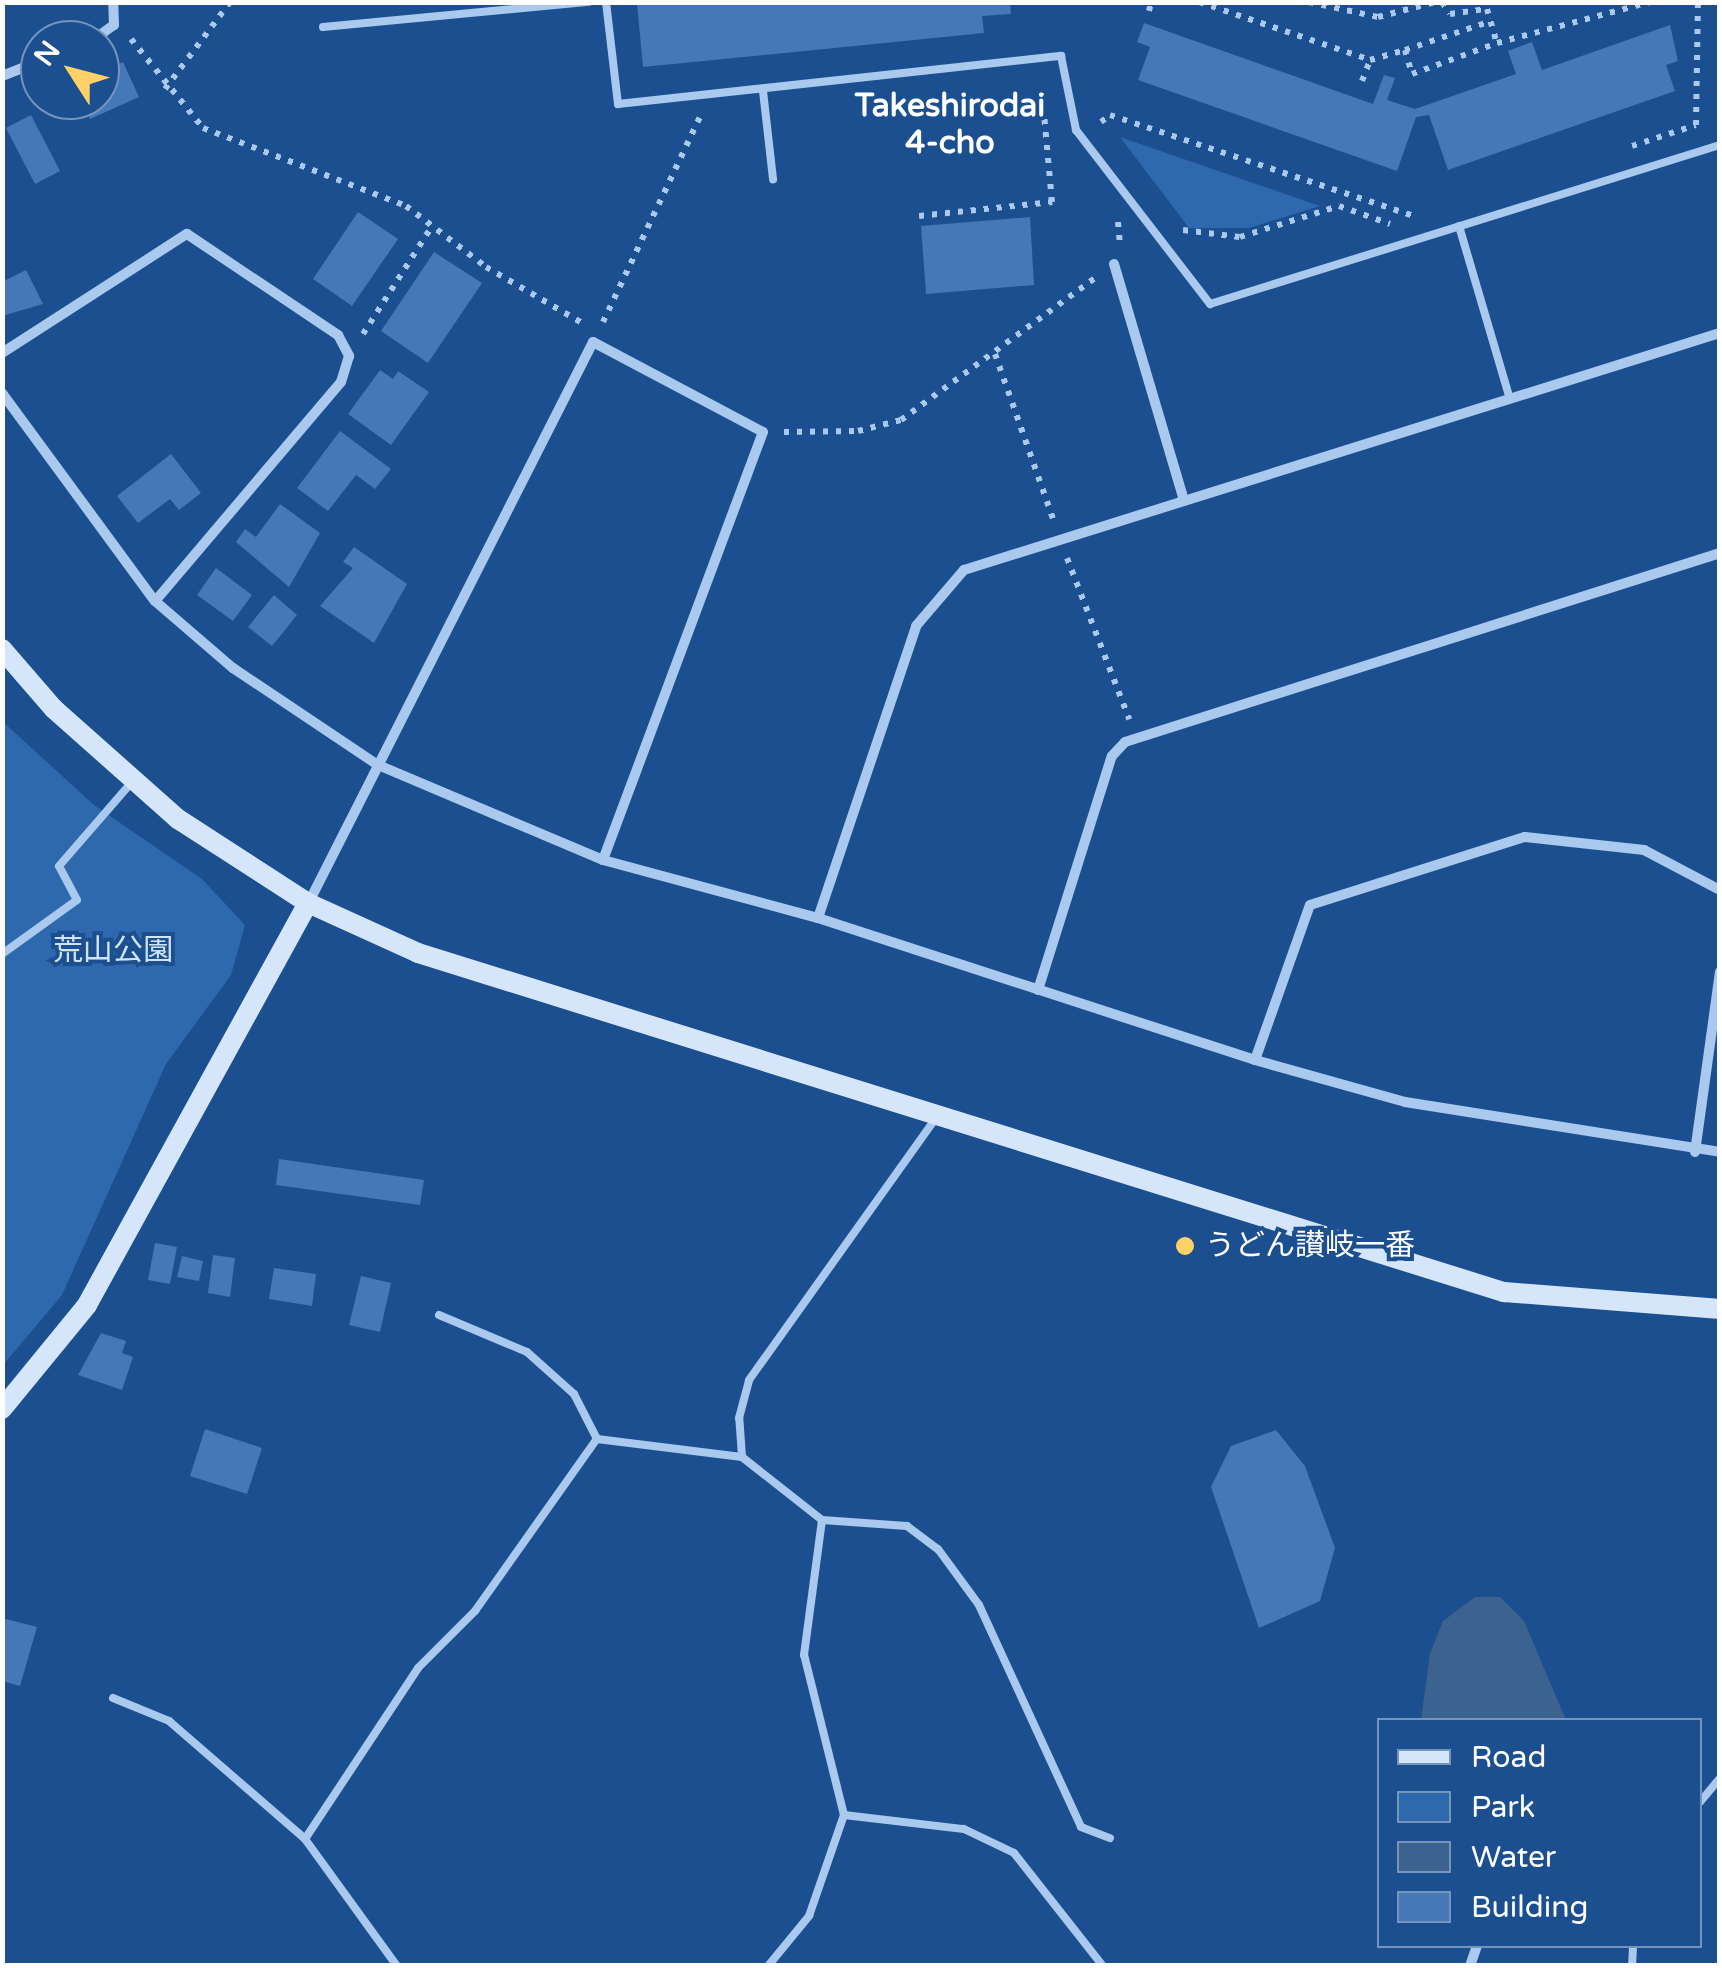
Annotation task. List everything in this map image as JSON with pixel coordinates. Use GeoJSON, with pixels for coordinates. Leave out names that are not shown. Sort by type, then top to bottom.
{"type":"FeatureCollection","features":[{"type":"Feature","properties":{"kind":"street"},"geometry":{"type":"LineString","coordinates":[[2,353],[187,234],[338,335],[348,356],[342,382],[156,601]]}},
{"type":"Feature","properties":{"kind":"street"},"geometry":{"type":"LineString","coordinates":[[1114,264],[1184,501]]}},
{"type":"Feature","properties":{"kind":"street"},"geometry":{"type":"LineString","coordinates":[[818,918],[916,626],[964,570],[1720,333]]}},
{"type":"Feature","properties":{"kind":"street"},"geometry":{"type":"LineString","coordinates":[[2,1409],[87,1305],[308,903],[593,342],[763,432],[602,860]]}},
{"type":"Feature","properties":{"kind":"street"},"geometry":{"type":"LineString","coordinates":[[2,393],[156,601],[233,668],[378,765],[602,860],[818,918],[1255,1060],[1406,1102],[1695,1152],[1720,1152]]}},
{"type":"Feature","properties":{"kind":"street"},"geometry":{"type":"LineString","coordinates":[[1038,990],[1112,756],[1125,742],[1720,553]]}},
{"type":"Feature","properties":{"kind":"street"},"geometry":{"type":"LineString","coordinates":[[2,649],[132,782],[308,903],[418,952],[1504,1292],[1720,1310]]}},
{"type":"Feature","properties":{"kind":"street"},"geometry":{"type":"LineString","coordinates":[[1255,1060],[1310,905],[1525,837],[1644,850],[1720,890]]}},
{"type":"Feature","properties":{"kind":"street"},"geometry":{"type":"LineString","coordinates":[[1695,1152],[1720,972]]}},
{"type":"Feature","properties":{"kind":"lane"},"geometry":{"type":"LineString","coordinates":[[323,26],[589,2]]}},
{"type":"Feature","properties":{"kind":"lane"},"geometry":{"type":"LineString","coordinates":[[606,2],[618,104],[1062,56],[1076,130],[1210,304],[1720,145]]}},
{"type":"Feature","properties":{"kind":"lane"},"geometry":{"type":"LineString","coordinates":[[763,91],[773,179]]}},
{"type":"Feature","properties":{"kind":"lane"},"geometry":{"type":"LineString","coordinates":[[1459,226],[1510,399]]}},
{"type":"Feature","properties":{"kind":"lane"},"geometry":{"type":"LineString","coordinates":[[2,954],[77,900],[59,866],[132,782]]}},
{"type":"Feature","properties":{"kind":"lane"},"geometry":{"type":"LineString","coordinates":[[742,1458],[739,1418],[749,1380],[922,1147],[936,1117]]}},
{"type":"Feature","properties":{"kind":"lane"},"geometry":{"type":"LineString","coordinates":[[439,1315],[527,1352],[574,1394],[597,1440]]}},
{"type":"Feature","properties":{"kind":"lane"},"geometry":{"type":"LineString","coordinates":[[597,1440],[742,1458],[822,1520],[907,1526],[964,1577],[1048,1745],[1066,1802],[1081,1827],[1110,1838]]}},
{"type":"Feature","properties":{"kind":"lane"},"geometry":{"type":"LineString","coordinates":[[305,1839],[396,1698],[476,1611],[597,1440]]}},
{"type":"Feature","properties":{"kind":"lane"},"geometry":{"type":"LineString","coordinates":[[768,1966],[809,1916],[844,1815],[804,1655],[822,1520]]}},
{"type":"Feature","properties":{"kind":"lane"},"geometry":{"type":"LineString","coordinates":[[113,1698],[168,1721],[305,1839],[397,1965]]}},
{"type":"Feature","properties":{"kind":"lane"},"geometry":{"type":"LineString","coordinates":[[1702,1800],[1720,1778]]}},
{"type":"Feature","properties":{"kind":"lane"},"geometry":{"type":"LineString","coordinates":[[844,1815],[964,1829],[1014,1853],[1103,1966]]}},
{"type":"Feature","properties":{"kind":"path"},"geometry":{"type":"LineString","coordinates":[[165,89],[230,2]]}},
{"type":"Feature","properties":{"kind":"path"},"geometry":{"type":"LineString","coordinates":[[1199,2],[1370,60],[1491,21]]}},
{"type":"Feature","properties":{"kind":"path"},"geometry":{"type":"LineString","coordinates":[[1309,2],[1378,18],[1438,2],[1450,14],[1486,6],[1498,43]]}},
{"type":"Feature","properties":{"kind":"path"},"geometry":{"type":"LineString","coordinates":[[1405,50],[1412,74],[1498,43],[1650,2]]}},
{"type":"Feature","properties":{"kind":"path"},"geometry":{"type":"LineString","coordinates":[[1621,150],[1696,125],[1698,2]]}},
{"type":"Feature","properties":{"kind":"path"},"geometry":{"type":"LineString","coordinates":[[120,30],[136,43],[165,89],[203,128],[406,206],[598,332],[703,115],[699,98]]}},
{"type":"Feature","properties":{"kind":"path"},"geometry":{"type":"LineString","coordinates":[[1362,81],[1370,60]]}},
{"type":"Feature","properties":{"kind":"path"},"geometry":{"type":"LineString","coordinates":[[919,216],[1052,202],[1042,92]]}},
{"type":"Feature","properties":{"kind":"path"},"geometry":{"type":"LineString","coordinates":[[1110,134],[1099,118],[1110,115],[1415,216]]}},
{"type":"Feature","properties":{"kind":"path"},"geometry":{"type":"LineString","coordinates":[[1170,219],[1198,238],[1240,237],[1339,206],[1389,225],[1434,210]]}},
{"type":"Feature","properties":{"kind":"path"},"geometry":{"type":"LineString","coordinates":[[763,432],[858,432],[901,420],[1114,264],[1118,222]]}},
{"type":"Feature","properties":{"kind":"path"},"geometry":{"type":"LineString","coordinates":[[348,356],[432,226]]}},
{"type":"Feature","properties":{"kind":"green space"},"geometry":{"type":"Polygon","coordinates":[[[1120,137],[1320,206],[1249,228],[1189,228],[1120,137]]]}},
{"type":"Feature","properties":{"kind":"green space","name":"荒山公園"},"geometry":{"type":"Polygon","coordinates":[[[2,721],[94,805],[202,879],[245,925],[231,975],[166,1064],[62,1295],[3,1365],[2,721]]]}},
{"type":"Feature","properties":{"kind":"water"},"geometry":{"type":"Polygon","coordinates":[[[1475,1597],[1500,1597],[1524,1621],[1565,1718],[1421,1718],[1430,1653],[1443,1621],[1475,1597]]]}},
{"type":"Feature","properties":{"kind":"building"},"geometry":{"type":"Polygon","coordinates":[[[1010,2],[1011,14],[982,16],[984,33],[643,67],[637,4],[1010,2]]]}},
{"type":"Feature","properties":{"kind":"building"},"geometry":{"type":"Polygon","coordinates":[[[1144,23],[1373,104],[1384,75],[1395,78],[1387,100],[1415,109],[1516,74],[1508,51],[1532,42],[1542,70],[1670,25],[1678,61],[1666,65],[1675,91],[1448,170],[1429,115],[1416,117],[1397,171],[1138,80],[1150,47],[1137,42],[1144,23]]]}},
{"type":"Feature","properties":{"kind":"building"},"geometry":{"type":"Polygon","coordinates":[[[123,62],[139,97],[120,106],[123,62]]]}},
{"type":"Feature","properties":{"kind":"building"},"geometry":{"type":"Polygon","coordinates":[[[21,120],[34,120],[60,171],[35,184],[6,128],[21,120]]]}},
{"type":"Feature","properties":{"kind":"building"},"geometry":{"type":"Polygon","coordinates":[[[358,212],[398,239],[352,306],[313,279],[358,212]]]}},
{"type":"Feature","properties":{"kind":"building"},"geometry":{"type":"Polygon","coordinates":[[[1030,217],[1034,285],[926,294],[921,226],[1030,217]]]}},
{"type":"Feature","properties":{"kind":"building"},"geometry":{"type":"Polygon","coordinates":[[[434,252],[482,283],[428,363],[381,331],[434,252]]]}},
{"type":"Feature","properties":{"kind":"building"},"geometry":{"type":"Polygon","coordinates":[[[26,270],[43,304],[2,316],[2,282],[26,270]]]}},
{"type":"Feature","properties":{"kind":"building"},"geometry":{"type":"Polygon","coordinates":[[[380,370],[393,379],[398,371],[429,392],[391,445],[348,414],[380,370]]]}},
{"type":"Feature","properties":{"kind":"building"},"geometry":{"type":"Polygon","coordinates":[[[340,431],[391,469],[375,489],[356,475],[328,511],[297,488],[340,431]]]}},
{"type":"Feature","properties":{"kind":"building"},"geometry":{"type":"Polygon","coordinates":[[[171,454],[201,493],[179,510],[170,499],[138,523],[117,496],[171,454]]]}},
{"type":"Feature","properties":{"kind":"building"},"geometry":{"type":"Polygon","coordinates":[[[280,504],[320,533],[289,587],[236,542],[245,529],[256,537],[280,504]]]}},
{"type":"Feature","properties":{"kind":"building"},"geometry":{"type":"Polygon","coordinates":[[[354,547],[407,584],[374,643],[320,606],[353,568],[343,562],[354,547]]]}},
{"type":"Feature","properties":{"kind":"building"},"geometry":{"type":"Polygon","coordinates":[[[216,568],[252,595],[233,621],[197,595],[216,568]]]}},
{"type":"Feature","properties":{"kind":"building"},"geometry":{"type":"Polygon","coordinates":[[[274,595],[297,615],[272,646],[248,627],[274,595]]]}},
{"type":"Feature","properties":{"kind":"building"},"geometry":{"type":"Polygon","coordinates":[[[279,1159],[424,1180],[420,1205],[276,1185],[279,1159]]]}},
{"type":"Feature","properties":{"kind":"building"},"geometry":{"type":"Polygon","coordinates":[[[155,1243],[177,1247],[170,1284],[148,1280],[155,1243]]]}},
{"type":"Feature","properties":{"kind":"building"},"geometry":{"type":"Polygon","coordinates":[[[213,1255],[235,1258],[230,1297],[208,1293],[213,1255]]]}},
{"type":"Feature","properties":{"kind":"building"},"geometry":{"type":"Polygon","coordinates":[[[182,1256],[203,1261],[199,1281],[177,1277],[182,1256]]]}},
{"type":"Feature","properties":{"kind":"building"},"geometry":{"type":"Polygon","coordinates":[[[274,1268],[316,1274],[312,1306],[269,1299],[274,1268]]]}},
{"type":"Feature","properties":{"kind":"building"},"geometry":{"type":"Polygon","coordinates":[[[361,1276],[391,1283],[380,1332],[349,1325],[361,1276]]]}},
{"type":"Feature","properties":{"kind":"building"},"geometry":{"type":"Polygon","coordinates":[[[101,1333],[126,1341],[122,1353],[133,1357],[122,1390],[78,1375],[101,1333]]]}},
{"type":"Feature","properties":{"kind":"building"},"geometry":{"type":"Polygon","coordinates":[[[205,1429],[262,1448],[247,1494],[190,1476],[205,1429]]]}},
{"type":"Feature","properties":{"kind":"building"},"geometry":{"type":"Polygon","coordinates":[[[1276,1430],[1305,1466],[1335,1548],[1320,1601],[1259,1628],[1211,1487],[1231,1446],[1276,1430]]]}},
{"type":"Feature","properties":{"kind":"building"},"geometry":{"type":"Polygon","coordinates":[[[2,1618],[37,1627],[20,1686],[2,1681],[2,1618]]]}},
{"type":"Feature","properties":{"kind":"place","name":"うどん讃岐一番"},"geometry":{"type":"Point","coordinates":[1185,1246]}},
{"type":"Feature","properties":{"kind":"district","name":"Takeshirodai 4-cho"},"geometry":{"type":"Point","coordinates":[950,126]}}]}
